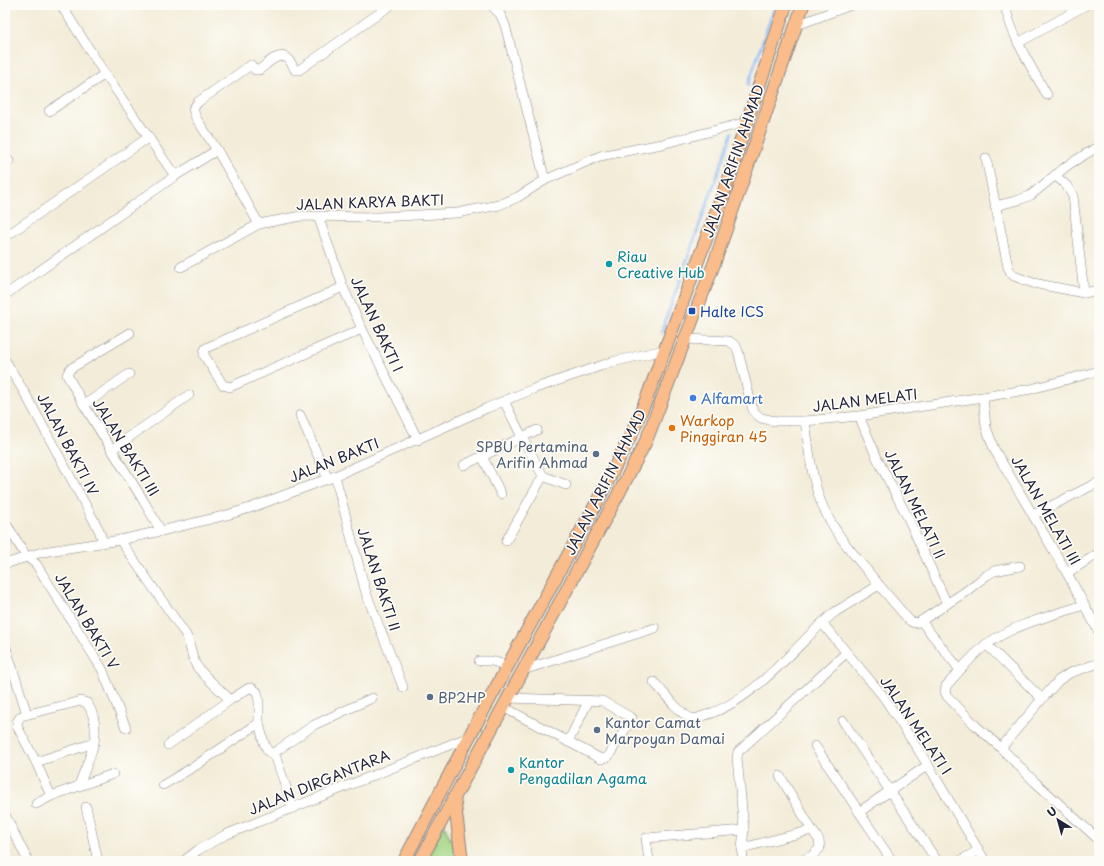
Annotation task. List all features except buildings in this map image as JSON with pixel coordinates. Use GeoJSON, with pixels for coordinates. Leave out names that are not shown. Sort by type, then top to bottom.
{"type":"FeatureCollection","features":[{"type":"Feature","properties":{"kind":"main road","name":"JALAN ARIFIN AHMAD"},"geometry":{"type":"LineString","coordinates":[[404,861],[469,737],[597,502],[631,435],[646,400],[724,191],[786,5]]}},
{"type":"Feature","properties":{"kind":"main road","name":"JALAN ARIFIN AHMAD"},"geometry":{"type":"LineString","coordinates":[[420,861],[568,589],[646,441],[714,264],[803,5]]}},
{"type":"Feature","properties":{"kind":"main road"},"geometry":{"type":"LineString","coordinates":[[772,49],[786,54]]}},
{"type":"Feature","properties":{"kind":"main road"},"geometry":{"type":"LineString","coordinates":[[554,582],[568,589]]}},
{"type":"Feature","properties":{"kind":"main road"},"geometry":{"type":"LineString","coordinates":[[454,797],[462,861]]}},
{"type":"Feature","properties":{"kind":"street"},"geometry":{"type":"LineString","coordinates":[[61,5],[105,74],[175,176]]}},
{"type":"Feature","properties":{"kind":"street"},"geometry":{"type":"LineString","coordinates":[[260,224],[217,150],[194,114],[194,106],[251,65],[256,70],[259,70],[276,57],[282,56],[286,58],[295,70],[299,70],[391,5]]}},
{"type":"Feature","properties":{"kind":"street"},"geometry":{"type":"LineString","coordinates":[[491,5],[500,14],[505,26],[545,180]]}},
{"type":"Feature","properties":{"kind":"street"},"geometry":{"type":"LineString","coordinates":[[797,25],[851,5]]}},
{"type":"Feature","properties":{"kind":"street"},"geometry":{"type":"LineString","coordinates":[[1005,5],[1008,19],[1018,43],[1047,95]]}},
{"type":"Feature","properties":{"kind":"street"},"geometry":{"type":"LineString","coordinates":[[1018,43],[1086,5]]}},
{"type":"Feature","properties":{"kind":"street"},"geometry":{"type":"LineString","coordinates":[[49,111],[105,74]]}},
{"type":"Feature","properties":{"kind":"street","name":"JALAN KARYA BAKTI"},"geometry":{"type":"LineString","coordinates":[[181,267],[260,224],[292,217],[378,217],[457,213],[499,205],[518,197],[545,180],[600,156],[662,144],[747,122]]}},
{"type":"Feature","properties":{"kind":"street"},"geometry":{"type":"LineString","coordinates":[[5,237],[149,137]]}},
{"type":"Feature","properties":{"kind":"street"},"geometry":{"type":"LineString","coordinates":[[995,206],[1019,200],[1031,195],[1068,165],[1099,146]]}},
{"type":"Feature","properties":{"kind":"street"},"geometry":{"type":"LineString","coordinates":[[5,295],[175,176],[217,150]]}},
{"type":"Feature","properties":{"kind":"street"},"geometry":{"type":"LineString","coordinates":[[986,158],[1008,267],[1012,274],[1017,278],[1034,283],[1084,293],[1099,290]]}},
{"type":"Feature","properties":{"kind":"street"},"geometry":{"type":"LineString","coordinates":[[1055,175],[1066,185],[1073,196],[1084,293]]}},
{"type":"Feature","properties":{"kind":"street","name":"JALAN BAKTI I"},"geometry":{"type":"LineString","coordinates":[[318,216],[344,287],[362,329],[418,440]]}},
{"type":"Feature","properties":{"kind":"street"},"geometry":{"type":"LineString","coordinates":[[344,287],[206,348],[204,354],[223,384],[230,387],[362,329]]}},
{"type":"Feature","properties":{"kind":"street","name":"JALAN BAKTI III"},"geometry":{"type":"LineString","coordinates":[[130,332],[70,369],[67,373],[68,378],[84,405],[161,531]]}},
{"type":"Feature","properties":{"kind":"street","name":"JALAN MELATI"},"geometry":{"type":"LineString","coordinates":[[686,339],[720,340],[732,342],[738,351],[754,412],[761,418],[766,419],[805,421],[859,416],[983,397],[1058,383],[1099,371]]}},
{"type":"Feature","properties":{"kind":"street","name":"JALAN BAKTI"},"geometry":{"type":"LineString","coordinates":[[5,564],[42,552],[120,540],[226,515],[253,507],[331,477],[533,389],[612,362],[664,350]]}},
{"type":"Feature","properties":{"kind":"street","name":"JALAN BAKTI IV"},"geometry":{"type":"LineString","coordinates":[[5,360],[27,397],[95,523],[103,543]]}},
{"type":"Feature","properties":{"kind":"street"},"geometry":{"type":"LineString","coordinates":[[84,405],[129,374]]}},
{"type":"Feature","properties":{"kind":"street"},"geometry":{"type":"LineString","coordinates":[[111,450],[189,395]]}},
{"type":"Feature","properties":{"kind":"street","name":"JALAN MELATI III"},"geometry":{"type":"LineString","coordinates":[[983,397],[984,419],[988,435],[994,449],[1067,573],[1099,632]]}},
{"type":"Feature","properties":{"kind":"street"},"geometry":{"type":"LineString","coordinates":[[504,401],[543,476],[566,486]]}},
{"type":"Feature","properties":{"kind":"street","name":"JALAN BAKTI II"},"geometry":{"type":"LineString","coordinates":[[300,415],[331,477],[366,593],[403,687]]}},
{"type":"Feature","properties":{"kind":"street","name":"JALAN MELATI II"},"geometry":{"type":"LineString","coordinates":[[859,416],[877,458],[908,518],[947,604]]}},
{"type":"Feature","properties":{"kind":"street"},"geometry":{"type":"LineString","coordinates":[[805,421],[813,474],[820,501],[826,514],[844,541],[910,622],[921,622],[994,571],[1020,566]]}},
{"type":"Feature","properties":{"kind":"street"},"geometry":{"type":"LineString","coordinates":[[464,466],[537,430]]}},
{"type":"Feature","properties":{"kind":"street"},"geometry":{"type":"LineString","coordinates":[[482,456],[502,494]]}},
{"type":"Feature","properties":{"kind":"street"},"geometry":{"type":"LineString","coordinates":[[506,541],[543,476]]}},
{"type":"Feature","properties":{"kind":"street"},"geometry":{"type":"LineString","coordinates":[[1033,515],[1099,482]]}},
{"type":"Feature","properties":{"kind":"street","name":"JALAN BAKTI V"},"geometry":{"type":"LineString","coordinates":[[5,522],[26,556],[36,564],[102,669],[126,728]]}},
{"type":"Feature","properties":{"kind":"street"},"geometry":{"type":"LineString","coordinates":[[120,540],[186,635],[196,665],[230,700]]}},
{"type":"Feature","properties":{"kind":"street"},"geometry":{"type":"LineString","coordinates":[[1067,573],[1099,553]]}},
{"type":"Feature","properties":{"kind":"street"},"geometry":{"type":"LineString","coordinates":[[654,682],[688,717],[694,719],[720,711],[745,696],[762,682],[835,612],[879,585]]}},
{"type":"Feature","properties":{"kind":"street"},"geometry":{"type":"LineString","coordinates":[[1084,605],[1018,627],[986,644],[946,686],[946,694],[1035,782],[1099,840]]}},
{"type":"Feature","properties":{"kind":"street"},"geometry":{"type":"LineString","coordinates":[[921,622],[960,670]]}},
{"type":"Feature","properties":{"kind":"street","name":"JALAN MELATI I"},"geometry":{"type":"LineString","coordinates":[[822,623],[883,696],[928,765],[985,861]]}},
{"type":"Feature","properties":{"kind":"street"},"geometry":{"type":"LineString","coordinates":[[523,670],[655,628]]}},
{"type":"Feature","properties":{"kind":"street"},"geometry":{"type":"LineString","coordinates":[[5,644],[27,714]]}},
{"type":"Feature","properties":{"kind":"street"},"geometry":{"type":"LineString","coordinates":[[986,644],[1042,699]]}},
{"type":"Feature","properties":{"kind":"street"},"geometry":{"type":"LineString","coordinates":[[743,861],[742,848],[744,830],[738,752],[846,653]]}},
{"type":"Feature","properties":{"kind":"street"},"geometry":{"type":"LineString","coordinates":[[479,662],[492,661],[508,666]]}},
{"type":"Feature","properties":{"kind":"street"},"geometry":{"type":"LineString","coordinates":[[1001,748],[1053,686],[1064,676],[1099,663]]}},
{"type":"Feature","properties":{"kind":"street"},"geometry":{"type":"LineString","coordinates":[[168,745],[230,700],[247,689],[254,689],[257,692],[259,701],[259,722],[264,743],[268,750],[275,756],[293,808]]}},
{"type":"Feature","properties":{"kind":"street"},"geometry":{"type":"LineString","coordinates":[[275,756],[275,752],[314,725],[372,698]]}},
{"type":"Feature","properties":{"kind":"street"},"geometry":{"type":"LineString","coordinates":[[568,742],[589,700]]}},
{"type":"Feature","properties":{"kind":"street"},"geometry":{"type":"LineString","coordinates":[[51,796],[18,726],[19,718],[27,714],[81,701],[86,702],[89,706],[96,730],[94,743],[79,785]]}},
{"type":"Feature","properties":{"kind":"street"},"geometry":{"type":"LineString","coordinates":[[602,701],[632,718],[608,757],[600,759],[568,742],[506,702],[602,701]]}},
{"type":"Feature","properties":{"kind":"street"},"geometry":{"type":"LineString","coordinates":[[163,785],[259,722]]}},
{"type":"Feature","properties":{"kind":"street"},"geometry":{"type":"LineString","coordinates":[[843,722],[937,861]]}},
{"type":"Feature","properties":{"kind":"street","name":"JALAN DIRGANTARA"},"geometry":{"type":"LineString","coordinates":[[184,861],[213,841],[469,737]]}},
{"type":"Feature","properties":{"kind":"street"},"geometry":{"type":"LineString","coordinates":[[36,762],[94,743]]}},
{"type":"Feature","properties":{"kind":"street"},"geometry":{"type":"LineString","coordinates":[[815,746],[892,861]]}},
{"type":"Feature","properties":{"kind":"street"},"geometry":{"type":"LineString","coordinates":[[859,812],[928,765]]}},
{"type":"Feature","properties":{"kind":"street"},"geometry":{"type":"LineString","coordinates":[[36,804],[51,796],[79,785],[113,774]]}},
{"type":"Feature","properties":{"kind":"street"},"geometry":{"type":"LineString","coordinates":[[780,776],[812,830],[820,840],[820,848],[812,856],[800,861]]}},
{"type":"Feature","properties":{"kind":"street"},"geometry":{"type":"LineString","coordinates":[[86,807],[98,861]]}},
{"type":"Feature","properties":{"kind":"street"},"geometry":{"type":"LineString","coordinates":[[5,816],[28,861]]}},
{"type":"Feature","properties":{"kind":"street"},"geometry":{"type":"LineString","coordinates":[[649,861],[646,838],[744,830]]}},
{"type":"Feature","properties":{"kind":"street"},"geometry":{"type":"LineString","coordinates":[[742,848],[812,830]]}},
{"type":"Feature","properties":{"kind":"street"},"geometry":{"type":"LineString","coordinates":[[960,861],[979,850]]}},
{"type":"Feature","properties":{"kind":"green space"},"geometry":{"type":"Polygon","coordinates":[[[444,825],[454,846],[455,861],[425,861],[444,825]]]}},
{"type":"Feature","properties":{"kind":"waterway"},"geometry":{"type":"LineString","coordinates":[[748,85],[775,5]]}},
{"type":"Feature","properties":{"kind":"waterway"},"geometry":{"type":"LineString","coordinates":[[661,333],[732,132]]}},
{"type":"Feature","properties":{"kind":"place","name":"Riau Creative Hub"},"geometry":{"type":"Point","coordinates":[609,264]}},
{"type":"Feature","properties":{"kind":"place","name":"Halte ICS"},"geometry":{"type":"Point","coordinates":[692,311]}},
{"type":"Feature","properties":{"kind":"place","name":"Alfamart"},"geometry":{"type":"Point","coordinates":[693,398]}},
{"type":"Feature","properties":{"kind":"place","name":"Warkop Pinggiran 45"},"geometry":{"type":"Point","coordinates":[672,428]}},
{"type":"Feature","properties":{"kind":"place","name":"SPBU Pertamina Arifin Ahmad"},"geometry":{"type":"Point","coordinates":[596,454]}},
{"type":"Feature","properties":{"kind":"place","name":"BP2HP"},"geometry":{"type":"Point","coordinates":[430,697]}},
{"type":"Feature","properties":{"kind":"place","name":"Kantor Camat Marpoyan Damai"},"geometry":{"type":"Point","coordinates":[597,730]}},
{"type":"Feature","properties":{"kind":"place","name":"Kantor Pengadilan Agama"},"geometry":{"type":"Point","coordinates":[511,770]}}]}
